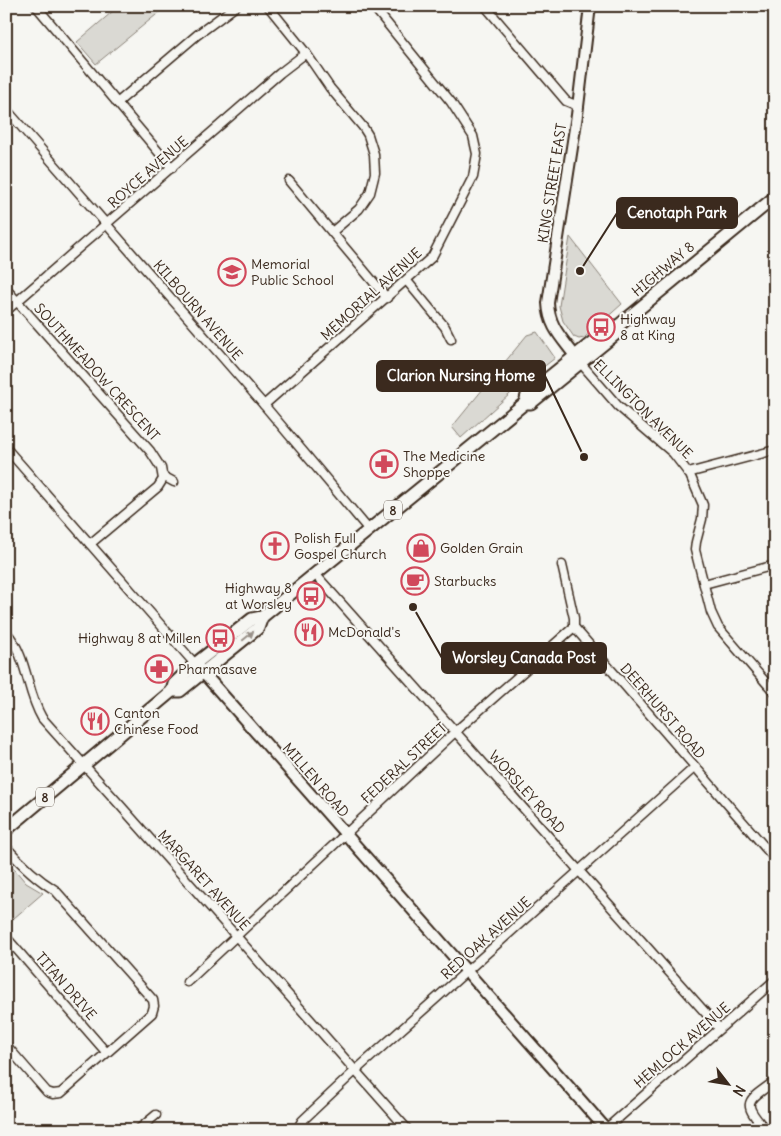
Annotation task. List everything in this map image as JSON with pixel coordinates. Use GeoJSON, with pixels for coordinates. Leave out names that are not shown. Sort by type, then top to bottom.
{"type":"FeatureCollection","features":[{"type":"Feature","properties":{"kind":"main road","name":"HIGHWAY 8"},"geometry":{"type":"LineString","coordinates":[[6,830],[172,691],[174,684],[195,664],[252,619],[262,617],[525,403],[527,395],[578,360],[612,327],[618,326],[775,197]]}},
{"type":"Feature","properties":{"kind":"main road","name":"HIGHWAY 8"},"geometry":{"type":"LineString","coordinates":[[172,691],[180,691],[258,628],[262,617]]}},
{"type":"Feature","properties":{"kind":"street"},"geometry":{"type":"LineString","coordinates":[[36,6],[172,168]]}},
{"type":"Feature","properties":{"kind":"street"},"geometry":{"type":"LineString","coordinates":[[117,103],[197,35],[236,6]]}},
{"type":"Feature","properties":{"kind":"street"},"geometry":{"type":"LineString","coordinates":[[268,6],[368,135],[376,163],[374,183],[365,201],[359,209],[332,232]]}},
{"type":"Feature","properties":{"kind":"street","name":"MEMORIAL AVENUE"},"geometry":{"type":"LineString","coordinates":[[264,405],[432,258],[472,177],[476,154],[473,136],[451,102],[373,6]]}},
{"type":"Feature","properties":{"kind":"street","name":"KING STREET EAST"},"geometry":{"type":"LineString","coordinates":[[578,360],[553,326],[548,315],[548,303],[578,106],[590,6]]}},
{"type":"Feature","properties":{"kind":"street"},"geometry":{"type":"LineString","coordinates":[[772,6],[775,10]]}},
{"type":"Feature","properties":{"kind":"street"},"geometry":{"type":"LineString","coordinates":[[486,7],[566,101],[578,106]]}},
{"type":"Feature","properties":{"kind":"street","name":"ROYCE AVENUE"},"geometry":{"type":"LineString","coordinates":[[6,310],[306,53]]}},
{"type":"Feature","properties":{"kind":"street","name":"KILBOURN AVENUE"},"geometry":{"type":"LineString","coordinates":[[6,109],[264,405],[369,530]]}},
{"type":"Feature","properties":{"kind":"street"},"geometry":{"type":"LineString","coordinates":[[289,181],[387,298]]}},
{"type":"Feature","properties":{"kind":"street"},"geometry":{"type":"LineString","coordinates":[[407,281],[445,327],[451,339]]}},
{"type":"Feature","properties":{"kind":"street","name":"SOUTHMEADOW CRESCENT"},"geometry":{"type":"LineString","coordinates":[[6,289],[150,450],[157,460],[163,476]]}},
{"type":"Feature","properties":{"kind":"street","name":"ELLINGTON AVENUE"},"geometry":{"type":"LineString","coordinates":[[578,360],[618,406],[664,444],[688,473],[702,505],[702,519],[695,550],[711,612],[718,627],[775,693]]}},
{"type":"Feature","properties":{"kind":"street","name":"MILLEN ROAD"},"geometry":{"type":"LineString","coordinates":[[6,448],[606,1129]]}},
{"type":"Feature","properties":{"kind":"street"},"geometry":{"type":"LineString","coordinates":[[688,473],[775,450]]}},
{"type":"Feature","properties":{"kind":"street"},"geometry":{"type":"LineString","coordinates":[[90,544],[158,487],[163,476],[174,482]]}},
{"type":"Feature","properties":{"kind":"street"},"geometry":{"type":"LineString","coordinates":[[562,565],[574,618],[574,627]]}},
{"type":"Feature","properties":{"kind":"street"},"geometry":{"type":"LineString","coordinates":[[704,584],[775,565]]}},
{"type":"Feature","properties":{"kind":"street","name":"WORSLEY ROAD"},"geometry":{"type":"LineString","coordinates":[[315,574],[719,1028]]}},
{"type":"Feature","properties":{"kind":"street","name":"FEDERAL STREET"},"geometry":{"type":"LineString","coordinates":[[187,982],[456,732],[574,627]]}},
{"type":"Feature","properties":{"kind":"street","name":"DEERHURST ROAD"},"geometry":{"type":"LineString","coordinates":[[574,627],[775,859]]}},
{"type":"Feature","properties":{"kind":"street","name":"MARGARET AVENUE"},"geometry":{"type":"LineString","coordinates":[[6,632],[23,661],[36,708],[42,718],[408,1130]]}},
{"type":"Feature","properties":{"kind":"street","name":"RED OAK AVENUE"},"geometry":{"type":"LineString","coordinates":[[296,1130],[302,1121],[356,1070],[696,767]]}},
{"type":"Feature","properties":{"kind":"street"},"geometry":{"type":"LineString","coordinates":[[6,847],[25,869],[39,881],[55,890],[153,1000],[154,1006],[152,1013],[60,1092],[53,1094],[47,1092],[6,1045]]}},
{"type":"Feature","properties":{"kind":"street","name":"TITAN DRIVE"},"geometry":{"type":"LineString","coordinates":[[6,937],[106,1052]]}},
{"type":"Feature","properties":{"kind":"street","name":"HEMLOCK AVENUE"},"geometry":{"type":"LineString","coordinates":[[606,1129],[775,980]]}},
{"type":"Feature","properties":{"kind":"street"},"geometry":{"type":"LineString","coordinates":[[766,1130],[752,1114],[749,1109],[749,1103],[775,1081]]}},
{"type":"Feature","properties":{"kind":"street"},"geometry":{"type":"LineString","coordinates":[[138,1130],[156,1115]]}},
{"type":"Feature","properties":{"kind":"shaded area"},"geometry":{"type":"Polygon","coordinates":[[[108,6],[167,6],[96,64],[77,42],[112,12],[108,6]]]}},
{"type":"Feature","properties":{"kind":"shaded area"},"geometry":{"type":"Polygon","coordinates":[[[570,237],[622,304],[584,338],[579,339],[574,337],[563,321],[559,306],[570,237]]]}},
{"type":"Feature","properties":{"kind":"shaded area"},"geometry":{"type":"Polygon","coordinates":[[[537,332],[555,358],[519,386],[461,438],[452,427],[527,335],[537,332]]]}},
{"type":"Feature","properties":{"kind":"shaded area"},"geometry":{"type":"Polygon","coordinates":[[[6,859],[26,883],[43,893],[6,925],[6,859]]]}},
{"type":"Feature","properties":{"kind":"place","name":"Cenotaph Park"},"geometry":{"type":"Point","coordinates":[580,271]}},
{"type":"Feature","properties":{"kind":"place","name":"Memorial Public School"},"geometry":{"type":"Point","coordinates":[232,272]}},
{"type":"Feature","properties":{"kind":"place","name":"Highway 8 at King"},"geometry":{"type":"Point","coordinates":[601,327]}},
{"type":"Feature","properties":{"kind":"place","name":"Clarion Nursing Home"},"geometry":{"type":"Point","coordinates":[584,457]}},
{"type":"Feature","properties":{"kind":"place","name":"The Medicine Shoppe"},"geometry":{"type":"Point","coordinates":[384,464]}},
{"type":"Feature","properties":{"kind":"place","name":"Polish Full Gospel Church"},"geometry":{"type":"Point","coordinates":[275,546]}},
{"type":"Feature","properties":{"kind":"place","name":"Golden Grain"},"geometry":{"type":"Point","coordinates":[421,548]}},
{"type":"Feature","properties":{"kind":"place","name":"Starbucks"},"geometry":{"type":"Point","coordinates":[415,581]}},
{"type":"Feature","properties":{"kind":"place","name":"Highway 8 at Worsley"},"geometry":{"type":"Point","coordinates":[311,596]}},
{"type":"Feature","properties":{"kind":"place","name":"Worsley Canada Post"},"geometry":{"type":"Point","coordinates":[413,607]}},
{"type":"Feature","properties":{"kind":"place","name":"McDonald's"},"geometry":{"type":"Point","coordinates":[309,632]}},
{"type":"Feature","properties":{"kind":"place","name":"Highway 8 at Millen"},"geometry":{"type":"Point","coordinates":[220,638]}},
{"type":"Feature","properties":{"kind":"place","name":"Pharmasave"},"geometry":{"type":"Point","coordinates":[159,669]}},
{"type":"Feature","properties":{"kind":"place","name":"Canton Chinese Food"},"geometry":{"type":"Point","coordinates":[95,721]}}]}
